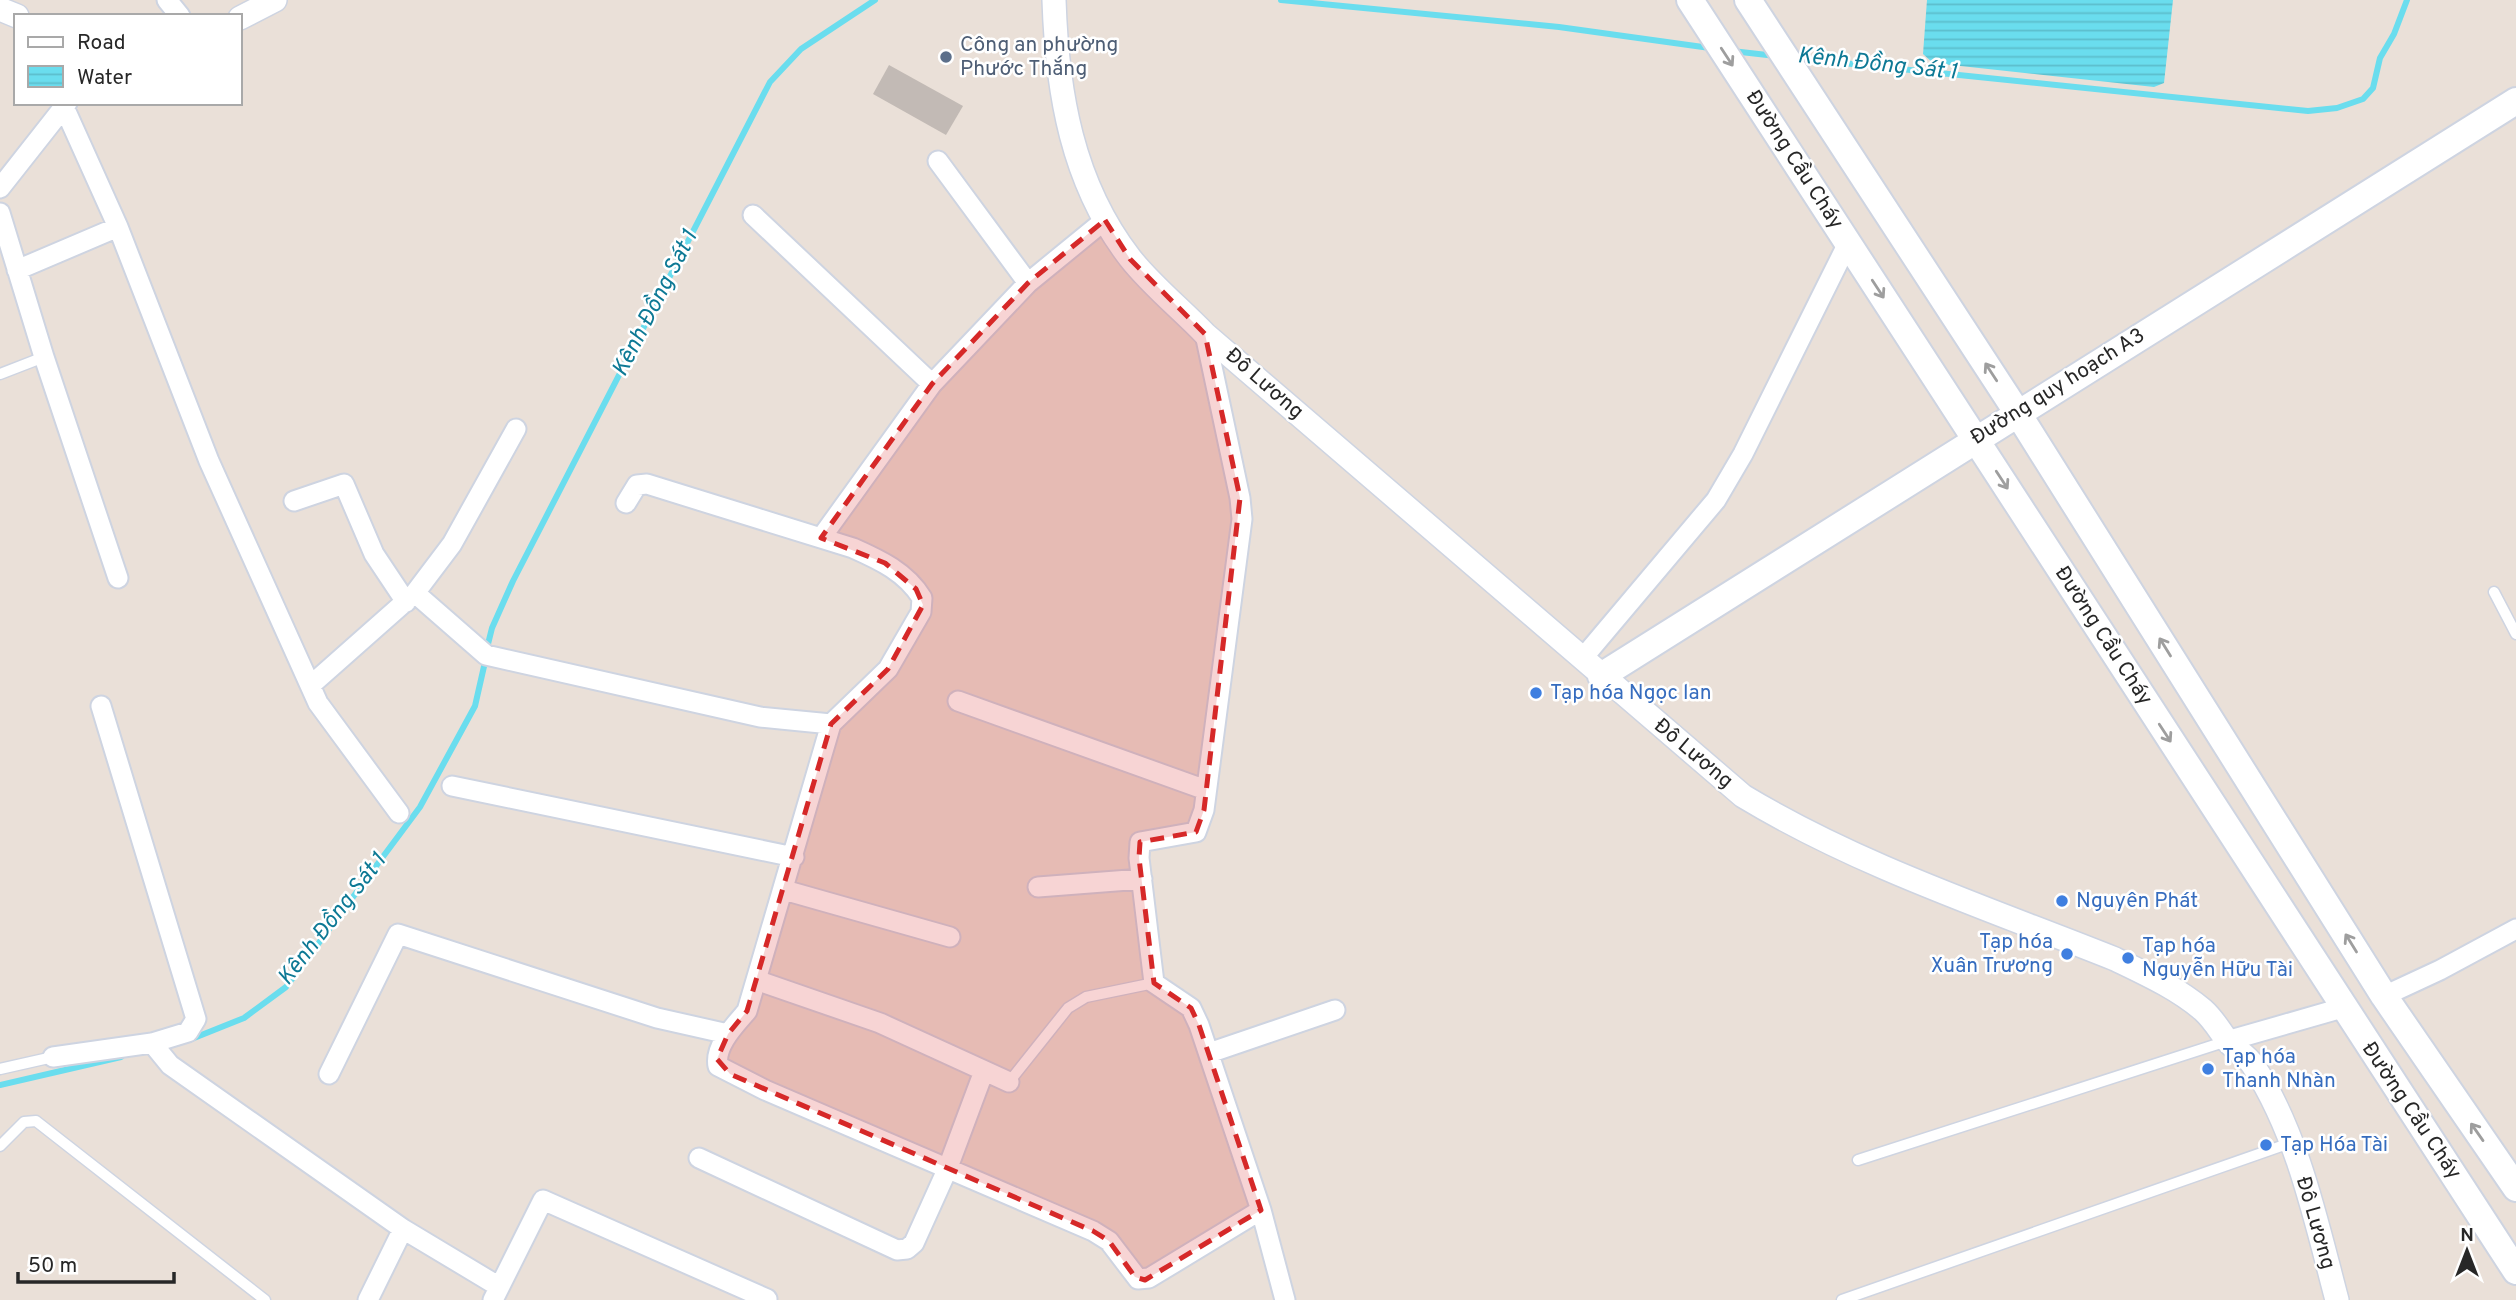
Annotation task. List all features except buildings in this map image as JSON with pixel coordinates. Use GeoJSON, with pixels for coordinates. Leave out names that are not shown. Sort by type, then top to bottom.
{"type":"FeatureCollection","features":[{"type":"Feature","properties":{"kind":"main road","name":"Đường Cầu Cháy"},"geometry":{"type":"LineString","coordinates":[[1690,0],[2342,1008],[2516,1271]]}},
{"type":"Feature","properties":{"kind":"main road","name":"Đường Cầu Cháy"},"geometry":{"type":"LineString","coordinates":[[1748,0],[2017,412],[2384,996],[2516,1188]]}},
{"type":"Feature","properties":{"kind":"main road","name":"Đường quy hoạch A3"},"geometry":{"type":"LineString","coordinates":[[1592,667],[1976,439],[2516,101]]}},
{"type":"Feature","properties":{"kind":"street"},"geometry":{"type":"LineString","coordinates":[[167,0],[178,14]]}},
{"type":"Feature","properties":{"kind":"street"},"geometry":{"type":"LineString","coordinates":[[242,17],[275,0]]}},
{"type":"Feature","properties":{"kind":"street","name":"Đô Lương"},"geometry":{"type":"LineString","coordinates":[[1054,0],[1064,113],[1079,167],[1105,220],[1130,259],[1205,334],[1734,789],[1784,821],[1868,861],[2115,959],[2155,978],[2201,1008],[2215,1021],[2227,1041],[2251,1061],[2271,1096],[2316,1218],[2337,1300]]}},
{"type":"Feature","properties":{"kind":"street"},"geometry":{"type":"LineString","coordinates":[[0,188],[66,105],[118,227],[209,461],[318,703],[399,813]]}},
{"type":"Feature","properties":{"kind":"street"},"geometry":{"type":"LineString","coordinates":[[938,160],[1028,283]]}},
{"type":"Feature","properties":{"kind":"street"},"geometry":{"type":"LineString","coordinates":[[0,213],[44,357],[118,578]]}},
{"type":"Feature","properties":{"kind":"street"},"geometry":{"type":"LineString","coordinates":[[753,215],[932,384]]}},
{"type":"Feature","properties":{"kind":"street"},"geometry":{"type":"LineString","coordinates":[[821,538],[932,384],[1028,283],[1105,220]]}},
{"type":"Feature","properties":{"kind":"street"},"geometry":{"type":"LineString","coordinates":[[17,270],[118,227]]}},
{"type":"Feature","properties":{"kind":"street"},"geometry":{"type":"LineString","coordinates":[[1592,667],[1716,500],[1744,454],[1848,243]]}},
{"type":"Feature","properties":{"kind":"street"},"geometry":{"type":"LineString","coordinates":[[1205,334],[1236,477],[1242,519],[1206,790],[1196,832],[1140,842],[1142,879],[1154,983],[1191,1008],[1209,1052],[1261,1210],[1285,1300]]}},
{"type":"Feature","properties":{"kind":"street"},"geometry":{"type":"LineString","coordinates":[[311,685],[410,598],[452,544],[516,429]]}},
{"type":"Feature","properties":{"kind":"street"},"geometry":{"type":"LineString","coordinates":[[294,501],[344,484],[374,554],[410,598],[486,656],[760,717],[831,724]]}},
{"type":"Feature","properties":{"kind":"street"},"geometry":{"type":"LineString","coordinates":[[626,503],[637,485],[647,484],[821,538],[885,563],[906,578],[922,598],[921,612],[888,669],[831,724],[747,1012],[727,1034],[717,1059],[723,1070],[947,1170],[1093,1231],[1109,1241],[1135,1277],[1142,1280],[1261,1210]]}},
{"type":"Feature","properties":{"kind":"street"},"geometry":{"type":"LineString","coordinates":[[958,701],[1206,790]]}},
{"type":"Feature","properties":{"kind":"street"},"geometry":{"type":"LineString","coordinates":[[54,1057],[154,1044],[188,1032],[196,1019],[195,1007],[101,706]]}},
{"type":"Feature","properties":{"kind":"street"},"geometry":{"type":"LineString","coordinates":[[452,786],[794,857]]}},
{"type":"Feature","properties":{"kind":"street"},"geometry":{"type":"LineString","coordinates":[[1038,887],[1142,879]]}},
{"type":"Feature","properties":{"kind":"street"},"geometry":{"type":"LineString","coordinates":[[784,890],[950,937]]}},
{"type":"Feature","properties":{"kind":"street"},"geometry":{"type":"LineString","coordinates":[[2384,996],[2440,970],[2516,929]]}},
{"type":"Feature","properties":{"kind":"street"},"geometry":{"type":"LineString","coordinates":[[329,1074],[398,934],[657,1018],[727,1034]]}},
{"type":"Feature","properties":{"kind":"street"},"geometry":{"type":"LineString","coordinates":[[756,980],[880,1023],[1009,1082]]}},
{"type":"Feature","properties":{"kind":"street"},"geometry":{"type":"LineString","coordinates":[[2227,1041],[2342,1008]]}},
{"type":"Feature","properties":{"kind":"street"},"geometry":{"type":"LineString","coordinates":[[1209,1052],[1335,1010]]}},
{"type":"Feature","properties":{"kind":"street"},"geometry":{"type":"LineString","coordinates":[[154,1044],[170,1065],[495,1293],[543,1200],[767,1300]]}},
{"type":"Feature","properties":{"kind":"street"},"geometry":{"type":"LineString","coordinates":[[699,1158],[902,1251],[914,1243],[947,1170],[984,1071]]}},
{"type":"Feature","properties":{"kind":"street"},"geometry":{"type":"LineString","coordinates":[[368,1300],[404,1229]]}},
{"type":"Feature","properties":{"kind":"lane"},"geometry":{"type":"LineString","coordinates":[[0,374],[44,357]]}},
{"type":"Feature","properties":{"kind":"lane"},"geometry":{"type":"LineString","coordinates":[[2494,592],[2516,634]]}},
{"type":"Feature","properties":{"kind":"lane"},"geometry":{"type":"LineString","coordinates":[[1009,1082],[1068,1008],[1086,997],[1154,983]]}},
{"type":"Feature","properties":{"kind":"lane"},"geometry":{"type":"LineString","coordinates":[[1858,1160],[2227,1041]]}},
{"type":"Feature","properties":{"kind":"lane"},"geometry":{"type":"LineString","coordinates":[[0,1069],[54,1057]]}},
{"type":"Feature","properties":{"kind":"lane"},"geometry":{"type":"LineString","coordinates":[[0,1146],[24,1122],[36,1121],[265,1300]]}},
{"type":"Feature","properties":{"kind":"lane"},"geometry":{"type":"LineString","coordinates":[[1842,1300],[2290,1143]]}},
{"type":"Feature","properties":{"kind":"highlighted area"},"geometry":{"type":"Polygon","coordinates":[[[1105,220],[1130,259],[1205,334],[1240,498],[1204,810],[1196,832],[1140,842],[1139,858],[1154,983],[1191,1008],[1261,1210],[1145,1280],[1135,1277],[1109,1241],[1093,1231],[730,1074],[717,1059],[728,1034],[747,1011],[831,724],[888,669],[923,605],[916,589],[885,563],[821,538],[932,384],[1028,283],[1105,220]]]}},
{"type":"Feature","properties":{"kind":"water"},"geometry":{"type":"Polygon","coordinates":[[[1927,0],[2173,0],[2164,83],[2154,87],[1933,63],[1923,54],[1927,0]]]}},
{"type":"Feature","properties":{"kind":"waterway","name":"Kênh Đồng Sát 1"},"geometry":{"type":"LineString","coordinates":[[487,648],[492,628],[513,581],[770,82],[801,49],[875,0]]}},
{"type":"Feature","properties":{"kind":"waterway","name":"Kênh Đồng Sát 1"},"geometry":{"type":"LineString","coordinates":[[1281,0],[1559,27],[1710,48]]}},
{"type":"Feature","properties":{"kind":"waterway","name":"Kênh Đồng Sát 1"},"geometry":{"type":"LineString","coordinates":[[1794,58],[2308,111],[2337,108],[2363,99],[2373,88],[2380,58],[2394,34],[2407,0]]}},
{"type":"Feature","properties":{"kind":"waterway","name":"Kênh Đồng Sát 1"},"geometry":{"type":"LineString","coordinates":[[1732,51],[1776,56]]}},
{"type":"Feature","properties":{"kind":"waterway","name":"Kênh Đồng Sát 1"},"geometry":{"type":"LineString","coordinates":[[189,1040],[244,1018],[286,987],[420,807],[475,706],[485,662]]}},
{"type":"Feature","properties":{"kind":"waterway","name":"Kênh Đồng Sát 1"},"geometry":{"type":"LineString","coordinates":[[0,1085],[121,1057]]}},
{"type":"Feature","properties":{"kind":"place","name":"Công an phường Phước Thắng"},"geometry":{"type":"Point","coordinates":[946,57]}},
{"type":"Feature","properties":{"kind":"place","name":"Tạp hóa Ngọc lan"},"geometry":{"type":"Point","coordinates":[1536,693]}},
{"type":"Feature","properties":{"kind":"place","name":"Nguyên Phát"},"geometry":{"type":"Point","coordinates":[2062,901]}},
{"type":"Feature","properties":{"kind":"place","name":"Tạp hóa Xuân Trương"},"geometry":{"type":"Point","coordinates":[2067,954]}},
{"type":"Feature","properties":{"kind":"place","name":"Tạp hóa Nguyễn Hữu Tài"},"geometry":{"type":"Point","coordinates":[2128,958]}},
{"type":"Feature","properties":{"kind":"place","name":"Tạp hóa Thanh Nhàn"},"geometry":{"type":"Point","coordinates":[2208,1069]}},
{"type":"Feature","properties":{"kind":"place","name":"Tạp Hóa Tài"},"geometry":{"type":"Point","coordinates":[2266,1145]}}]}
